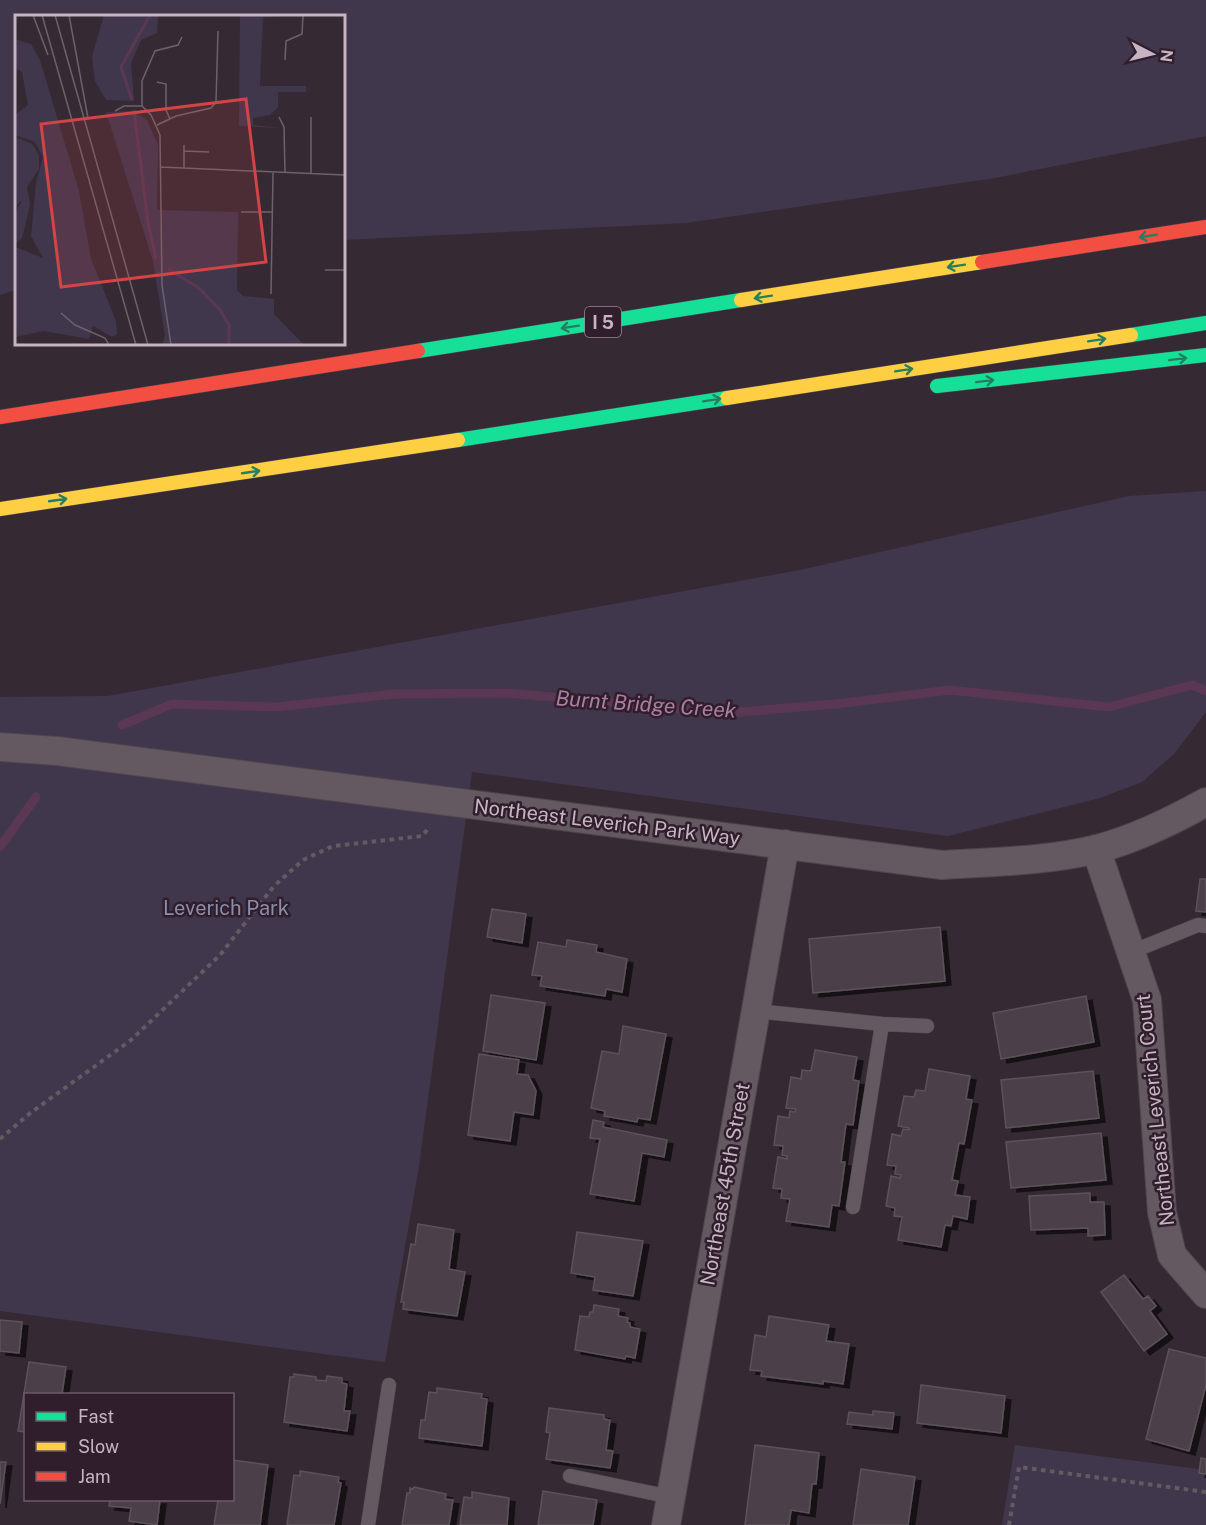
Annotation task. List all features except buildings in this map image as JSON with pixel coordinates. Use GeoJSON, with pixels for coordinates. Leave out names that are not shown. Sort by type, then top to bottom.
{"type":"FeatureCollection","features":[{"type":"Feature","properties":{"kind":"highway","name":"I 5"},"geometry":{"type":"LineString","coordinates":[[0,417],[1206,227]]}},
{"type":"Feature","properties":{"kind":"highway"},"geometry":{"type":"LineString","coordinates":[[0,509],[1206,323]]}},
{"type":"Feature","properties":{"kind":"highway"},"geometry":{"type":"LineString","coordinates":[[922,388],[1206,356]]}},
{"type":"Feature","properties":{"kind":"highway"},"geometry":{"type":"LineString","coordinates":[[426,445],[757,407]]}},
{"type":"Feature","properties":{"kind":"street","name":"Northeast Leverich Park Way"},"geometry":{"type":"LineString","coordinates":[[0,747],[69,753],[942,865],[1024,860],[1096,849],[1139,835],[1206,802]]}},
{"type":"Feature","properties":{"kind":"street","name":"Northeast 45th Street"},"geometry":{"type":"LineString","coordinates":[[666,1525],[786,844]]}},
{"type":"Feature","properties":{"kind":"street","name":"Northeast Leverich Court"},"geometry":{"type":"LineString","coordinates":[[1096,849],[1147,1000],[1161,1212],[1172,1255],[1206,1294]]}},
{"type":"Feature","properties":{"kind":"lane"},"geometry":{"type":"LineString","coordinates":[[1131,952],[1198,925],[1206,926]]}},
{"type":"Feature","properties":{"kind":"lane"},"geometry":{"type":"LineString","coordinates":[[756,1011],[882,1024],[927,1026]]}},
{"type":"Feature","properties":{"kind":"lane"},"geometry":{"type":"LineString","coordinates":[[854,1207],[882,1024]]}},
{"type":"Feature","properties":{"kind":"lane"},"geometry":{"type":"LineString","coordinates":[[368,1525],[389,1384]]}},
{"type":"Feature","properties":{"kind":"lane"},"geometry":{"type":"LineString","coordinates":[[570,1476],[671,1497]]}},
{"type":"Feature","properties":{"kind":"path"},"geometry":{"type":"LineString","coordinates":[[0,1139],[29,1114],[131,1040],[220,955],[274,886],[303,860],[333,846],[422,836],[449,803]]}},
{"type":"Feature","properties":{"kind":"path"},"geometry":{"type":"LineString","coordinates":[[1009,1525],[1019,1467],[1206,1492]]}},
{"type":"Feature","properties":{"kind":"green space"},"geometry":{"type":"Polygon","coordinates":[[[0,0],[1206,0],[1206,136],[995,178],[686,223],[345,240],[345,15],[15,15],[15,290],[0,295],[0,0]]]}},
{"type":"Feature","properties":{"kind":"green space","name":"Leverich Park"},"geometry":{"type":"Polygon","coordinates":[[[1206,491],[1206,712],[1174,754],[1142,782],[1100,798],[948,836],[472,772],[419,1166],[385,1362],[0,1311],[0,697],[108,696],[800,570],[1129,496],[1206,491]]]}},
{"type":"Feature","properties":{"kind":"green space"},"geometry":{"type":"Polygon","coordinates":[[[1015,1445],[1206,1470],[1206,1525],[1002,1525],[1015,1445]]]}},
{"type":"Feature","properties":{"kind":"waterway","name":"Burnt Bridge Creek"},"geometry":{"type":"LineString","coordinates":[[122,725],[172,704],[277,707],[394,694],[507,693],[727,713],[836,704],[950,690],[1109,707],[1192,685],[1206,691]]}},
{"type":"Feature","properties":{"kind":"waterway","name":"Burnt Bridge Creek"},"geometry":{"type":"LineString","coordinates":[[0,847],[36,797]]}},
{"type":"Feature","properties":{"kind":"traffic: fast"},"geometry":{"type":"LineString","coordinates":[[418,351],[741,300]]}},
{"type":"Feature","properties":{"kind":"traffic: fast"},"geometry":{"type":"LineString","coordinates":[[1131,335],[1206,323]]}},
{"type":"Feature","properties":{"kind":"traffic: fast"},"geometry":{"type":"LineString","coordinates":[[937,386],[1206,355]]}},
{"type":"Feature","properties":{"kind":"traffic: fast"},"geometry":{"type":"LineString","coordinates":[[458,440],[727,398]]}},
{"type":"Feature","properties":{"kind":"traffic: slow"},"geometry":{"type":"LineString","coordinates":[[741,300],[982,262]]}},
{"type":"Feature","properties":{"kind":"traffic: slow"},"geometry":{"type":"LineString","coordinates":[[727,398],[1131,335]]}},
{"type":"Feature","properties":{"kind":"traffic: slow"},"geometry":{"type":"LineString","coordinates":[[0,509],[458,440]]}},
{"type":"Feature","properties":{"kind":"traffic: jam"},"geometry":{"type":"LineString","coordinates":[[982,262],[1206,227]]}},
{"type":"Feature","properties":{"kind":"traffic: jam"},"geometry":{"type":"LineString","coordinates":[[0,417],[418,351]]}}]}
